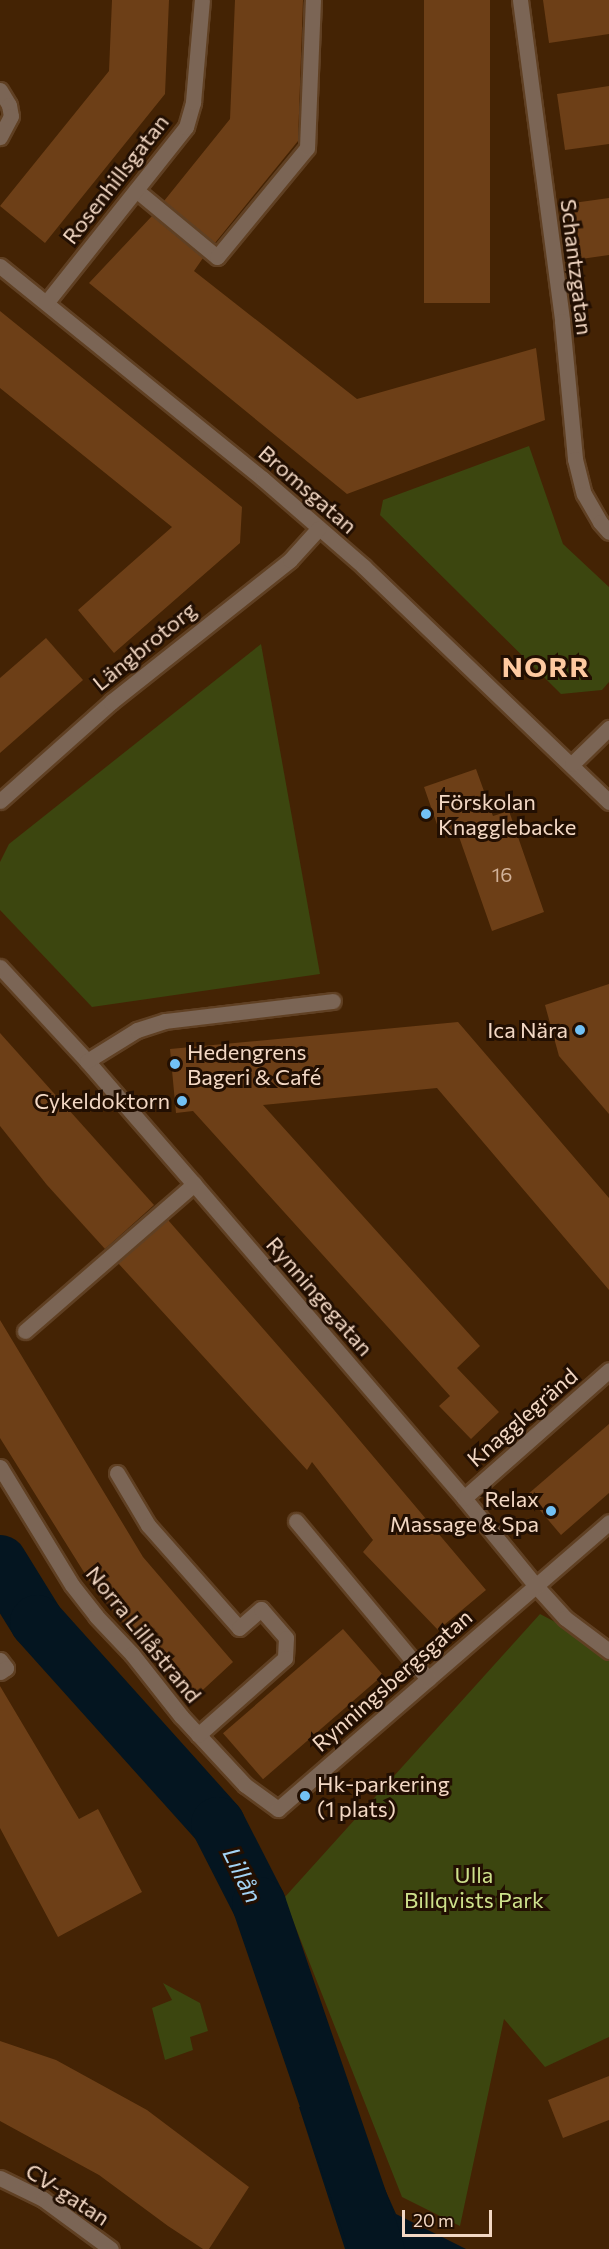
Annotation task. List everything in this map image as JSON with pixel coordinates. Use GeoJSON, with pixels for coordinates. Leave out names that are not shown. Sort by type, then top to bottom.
{"type":"FeatureCollection","features":[{"type":"Feature","properties":{"kind":"street","name":"Rosenhillsgatan"},"geometry":{"type":"LineString","coordinates":[[46,303],[186,127],[193,102],[202,0]]}},
{"type":"Feature","properties":{"kind":"street"},"geometry":{"type":"LineString","coordinates":[[136,190],[217,257],[307,148],[313,0]]}},
{"type":"Feature","properties":{"kind":"street","name":"Schantzgatan"},"geometry":{"type":"LineString","coordinates":[[520,0],[562,321],[575,459],[584,494],[600,522],[609,532]]}},
{"type":"Feature","properties":{"kind":"street"},"geometry":{"type":"LineString","coordinates":[[0,90],[9,105],[11,116],[0,137]]}},
{"type":"Feature","properties":{"kind":"street","name":"Bromsgatan"},"geometry":{"type":"LineString","coordinates":[[0,266],[363,566],[609,802]]}},
{"type":"Feature","properties":{"kind":"street","name":"Längbrotorg"},"geometry":{"type":"LineString","coordinates":[[0,801],[111,702],[290,560],[319,528]]}},
{"type":"Feature","properties":{"kind":"street"},"geometry":{"type":"LineString","coordinates":[[572,765],[609,728]]}},
{"type":"Feature","properties":{"kind":"street","name":"Rynningegatan"},"geometry":{"type":"LineString","coordinates":[[0,967],[87,1061],[194,1184],[464,1498],[536,1586],[565,1618],[609,1651]]}},
{"type":"Feature","properties":{"kind":"street"},"geometry":{"type":"LineString","coordinates":[[87,1061],[137,1030],[165,1021],[333,1001]]}},
{"type":"Feature","properties":{"kind":"street"},"geometry":{"type":"LineString","coordinates":[[26,1330],[194,1184]]}},
{"type":"Feature","properties":{"kind":"street","name":"Knagglegränd"},"geometry":{"type":"LineString","coordinates":[[464,1498],[609,1371]]}},
{"type":"Feature","properties":{"kind":"street","name":"Norra Lillåstrand"},"geometry":{"type":"LineString","coordinates":[[0,1467],[72,1585],[198,1735],[245,1785],[278,1809]]}},
{"type":"Feature","properties":{"kind":"street"},"geometry":{"type":"LineString","coordinates":[[117,1473],[148,1525],[239,1628],[261,1609],[286,1638],[285,1658],[198,1735]]}},
{"type":"Feature","properties":{"kind":"street"},"geometry":{"type":"LineString","coordinates":[[296,1521],[428,1678]]}},
{"type":"Feature","properties":{"kind":"street","name":"Rynningsbergsgatan"},"geometry":{"type":"LineString","coordinates":[[278,1809],[609,1522]]}},
{"type":"Feature","properties":{"kind":"street","name":"CV-gatan"},"geometry":{"type":"LineString","coordinates":[[0,2178],[43,2199],[111,2249]]}},
{"type":"Feature","properties":{"kind":"green space"},"geometry":{"type":"Polygon","coordinates":[[[529,446],[563,544],[609,587],[609,682],[602,690],[561,694],[380,515],[383,500],[529,446]]]}},
{"type":"Feature","properties":{"kind":"green space"},"geometry":{"type":"Polygon","coordinates":[[[261,644],[320,974],[92,1007],[0,910],[0,862],[9,844],[261,644]]]}},
{"type":"Feature","properties":{"kind":"green space","name":"Ulla Billqvists Park"},"geometry":{"type":"Polygon","coordinates":[[[540,1614],[609,1650],[609,2037],[545,2067],[504,2019],[460,2226],[402,2197],[284,1898],[540,1614]]]}},
{"type":"Feature","properties":{"kind":"green space"},"geometry":{"type":"Polygon","coordinates":[[[163,1983],[200,2003],[208,2031],[190,2037],[193,2050],[165,2060],[152,2008],[172,2000],[163,1983]]]}},
{"type":"Feature","properties":{"kind":"water"},"geometry":{"type":"Polygon","coordinates":[[[330,2106],[356,2151],[375,2167],[396,2214],[466,2249],[345,2249],[299,2107],[330,2106]]]}},
{"type":"Feature","properties":{"kind":"building"},"geometry":{"type":"Polygon","coordinates":[[[112,0],[169,0],[165,94],[45,243],[0,206],[109,71],[112,0]]]}},
{"type":"Feature","properties":{"kind":"building"},"geometry":{"type":"Polygon","coordinates":[[[235,0],[303,0],[298,141],[215,243],[164,201],[230,119],[235,0]]]}},
{"type":"Feature","properties":{"kind":"building"},"geometry":{"type":"Polygon","coordinates":[[[424,0],[490,0],[490,303],[424,303],[424,0]]]}},
{"type":"Feature","properties":{"kind":"building"},"geometry":{"type":"Polygon","coordinates":[[[543,0],[609,0],[609,34],[549,43],[543,0]]]}},
{"type":"Feature","properties":{"kind":"building"},"geometry":{"type":"Polygon","coordinates":[[[609,86],[609,144],[565,150],[557,94],[609,86]]]}},
{"type":"Feature","properties":{"kind":"building"},"geometry":{"type":"Polygon","coordinates":[[[609,198],[609,255],[581,259],[573,203],[609,198]]]}},
{"type":"Feature","properties":{"kind":"building"},"geometry":{"type":"Polygon","coordinates":[[[152,216],[203,258],[194,271],[357,399],[536,348],[545,420],[347,494],[89,283],[152,216]]]}},
{"type":"Feature","properties":{"kind":"building"},"geometry":{"type":"Polygon","coordinates":[[[0,311],[242,507],[240,543],[114,653],[78,610],[172,527],[0,388],[0,311]]]}},
{"type":"Feature","properties":{"kind":"building"},"geometry":{"type":"Polygon","coordinates":[[[46,638],[83,680],[0,753],[0,678],[46,638]]]}},
{"type":"Feature","properties":{"kind":"building"},"geometry":{"type":"Polygon","coordinates":[[[476,769],[493,816],[509,811],[544,912],[492,931],[457,831],[441,836],[424,787],[476,769]]]}},
{"type":"Feature","properties":{"kind":"building","name":"Ica Nära"},"geometry":{"type":"Polygon","coordinates":[[[609,984],[609,1114],[559,1056],[545,1005],[609,984]]]}},
{"type":"Feature","properties":{"kind":"building"},"geometry":{"type":"Polygon","coordinates":[[[458,1022],[609,1198],[609,1290],[437,1088],[263,1105],[480,1346],[457,1368],[499,1412],[471,1439],[439,1406],[450,1396],[193,1111],[176,1113],[170,1049],[458,1022]]]}},
{"type":"Feature","properties":{"kind":"building"},"geometry":{"type":"Polygon","coordinates":[[[0,1033],[154,1205],[105,1249],[47,1185],[0,1126],[0,1033]]]}},
{"type":"Feature","properties":{"kind":"building"},"geometry":{"type":"Polygon","coordinates":[[[168,1220],[329,1404],[486,1590],[438,1630],[363,1552],[373,1540],[312,1462],[307,1470],[118,1263],[168,1220]]]}},
{"type":"Feature","properties":{"kind":"building"},"geometry":{"type":"Polygon","coordinates":[[[0,1320],[143,1557],[233,1662],[192,1700],[97,1593],[0,1438],[0,1320]]]}},
{"type":"Feature","properties":{"kind":"building"},"geometry":{"type":"Polygon","coordinates":[[[609,1424],[609,1493],[561,1535],[527,1495],[609,1424]]]}},
{"type":"Feature","properties":{"kind":"building"},"geometry":{"type":"Polygon","coordinates":[[[343,1629],[383,1675],[263,1779],[223,1733],[343,1629]]]}},
{"type":"Feature","properties":{"kind":"building"},"geometry":{"type":"Polygon","coordinates":[[[0,1686],[79,1819],[98,1809],[142,1892],[58,1937],[0,1828],[0,1686]]]}},
{"type":"Feature","properties":{"kind":"building"},"geometry":{"type":"Polygon","coordinates":[[[0,2041],[56,2060],[147,2110],[249,2187],[209,2249],[203,2249],[168,2226],[99,2175],[0,2121],[0,2041]]]}},
{"type":"Feature","properties":{"kind":"building"},"geometry":{"type":"Polygon","coordinates":[[[609,2076],[609,2120],[563,2138],[548,2100],[609,2076]]]}},
{"type":"Feature","properties":{"kind":"waterway","name":"Lillån"},"geometry":{"type":"LineString","coordinates":[[0,1562],[37,1622],[218,1824],[259,1904],[377,2249]]}},
{"type":"Feature","properties":{"kind":"place","name":"Förskolan Knagglebacke"},"geometry":{"type":"Point","coordinates":[426,814]}},
{"type":"Feature","properties":{"kind":"place","name":"Ica Nära"},"geometry":{"type":"Point","coordinates":[580,1030]}},
{"type":"Feature","properties":{"kind":"place","name":"Hedengrens Bageri & Café"},"geometry":{"type":"Point","coordinates":[175,1064]}},
{"type":"Feature","properties":{"kind":"place","name":"Cykeldoktorn"},"geometry":{"type":"Point","coordinates":[182,1101]}},
{"type":"Feature","properties":{"kind":"place","name":"Relax Massage & Spa"},"geometry":{"type":"Point","coordinates":[551,1511]}},
{"type":"Feature","properties":{"kind":"place","name":"Hk-parkering (1 plats)"},"geometry":{"type":"Point","coordinates":[305,1796]}},
{"type":"Feature","properties":{"kind":"district","name":"NORR"},"geometry":{"type":"Point","coordinates":[546,666]}}]}
